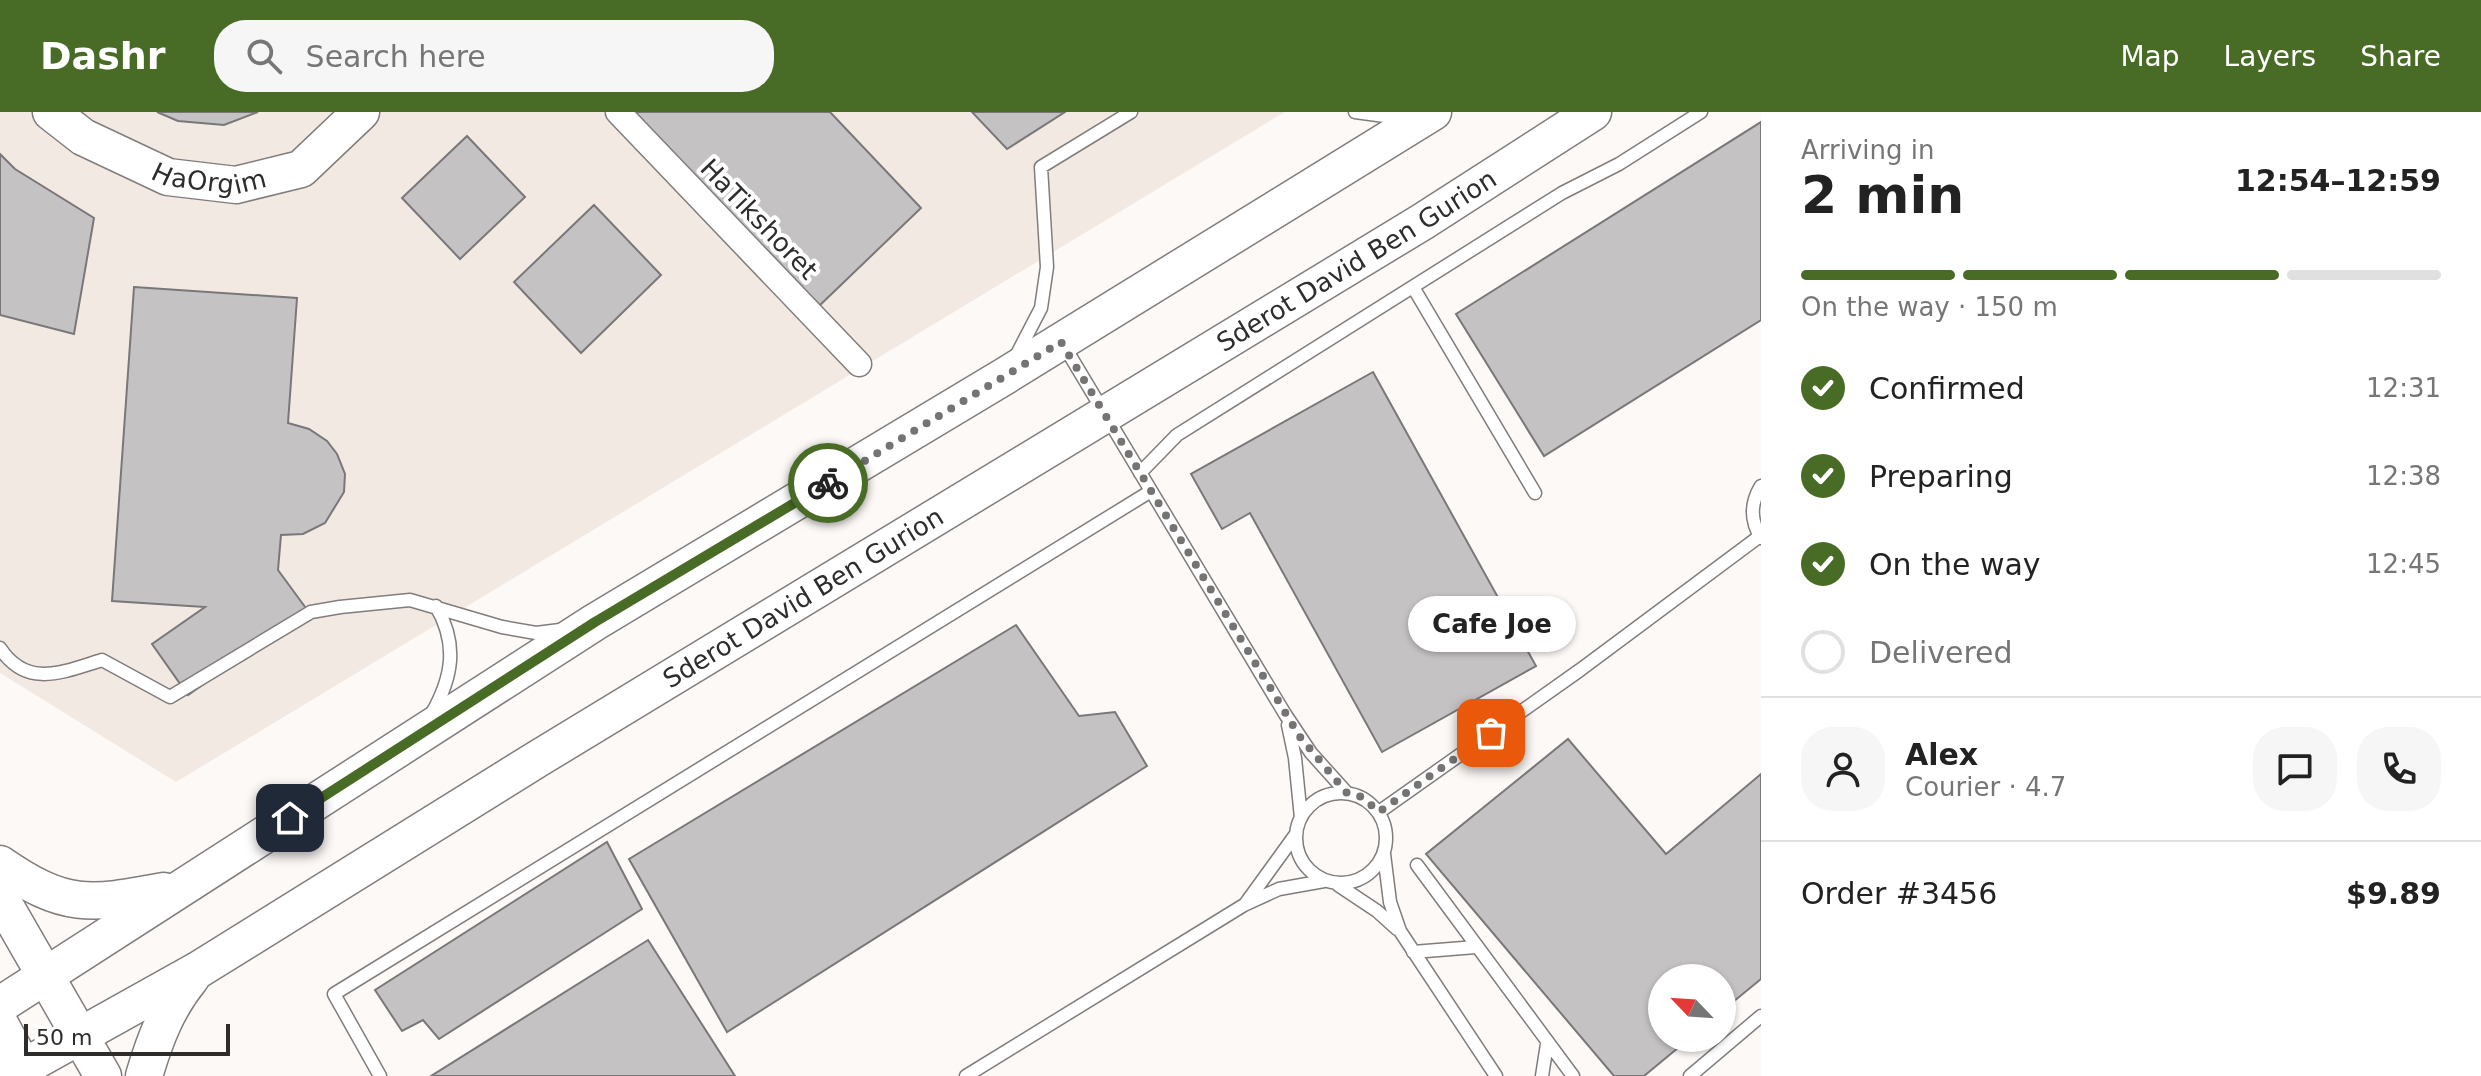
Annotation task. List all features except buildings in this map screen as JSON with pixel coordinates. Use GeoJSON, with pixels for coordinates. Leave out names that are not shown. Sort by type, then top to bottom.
{"type":"FeatureCollection","features":[{"type":"Feature","properties":{"kind":"main road","name":"HaOrgim"},"geometry":{"type":"LineString","coordinates":[[51,112],[83,137],[168,177],[236,185],[301,169],[361,112]]}},
{"type":"Feature","properties":{"kind":"main road","name":"Sderot David Ben Gurion"},"geometry":{"type":"LineString","coordinates":[[20,1073],[79,1034],[198,970],[539,758],[1422,222],[1593,112]]}},
{"type":"Feature","properties":{"kind":"main road"},"geometry":{"type":"LineString","coordinates":[[0,1005],[421,731],[595,622],[1061,342],[1425,116]]}},
{"type":"Feature","properties":{"kind":"main road"},"geometry":{"type":"LineString","coordinates":[[0,864],[52,895],[75,901],[112,900],[185,887]]}},
{"type":"Feature","properties":{"kind":"main road"},"geometry":{"type":"LineString","coordinates":[[0,897],[103,1076]]}},
{"type":"Feature","properties":{"kind":"main road"},"geometry":{"type":"LineString","coordinates":[[144,1076],[162,1023],[174,999],[198,970]]}},
{"type":"Feature","properties":{"kind":"main road"},"geometry":{"type":"LineString","coordinates":[[0,1024],[20,1073]]}},
{"type":"Feature","properties":{"kind":"street","name":"HaTikshoret"},"geometry":{"type":"LineString","coordinates":[[618,112],[859,364]]}},
{"type":"Feature","properties":{"kind":"lane"},"geometry":{"type":"LineString","coordinates":[[1005,376],[1041,308],[1047,267],[1041,167],[1131,112]]}},
{"type":"Feature","properties":{"kind":"lane"},"geometry":{"type":"LineString","coordinates":[[1355,112],[1425,116]]}},
{"type":"Feature","properties":{"kind":"lane"},"geometry":{"type":"LineString","coordinates":[[1140,473],[1177,435],[1701,112]]}},
{"type":"Feature","properties":{"kind":"lane"},"geometry":{"type":"LineString","coordinates":[[1413,287],[1535,493]]}},
{"type":"Feature","properties":{"kind":"lane"},"geometry":{"type":"LineString","coordinates":[[1061,342],[1285,714],[1311,753],[1347,793]]}},
{"type":"Feature","properties":{"kind":"lane"},"geometry":{"type":"LineString","coordinates":[[1379,812],[1760,537],[1752,507],[1761,486]]}},
{"type":"Feature","properties":{"kind":"lane"},"geometry":{"type":"LineString","coordinates":[[380,1076],[334,994],[1151,491]]}},
{"type":"Feature","properties":{"kind":"lane"},"geometry":{"type":"LineString","coordinates":[[0,648],[20,670],[34,675],[49,675],[102,660],[170,697],[311,612],[376,601],[410,600],[489,624],[536,633],[595,622]]}},
{"type":"Feature","properties":{"kind":"lane"},"geometry":{"type":"LineString","coordinates":[[421,731],[449,677],[452,646],[447,625],[436,606]]}},
{"type":"Feature","properties":{"kind":"lane"},"geometry":{"type":"LineString","coordinates":[[1244,905],[1296,834],[1301,818],[1295,758],[1285,714]]}},
{"type":"Feature","properties":{"kind":"lane"},"geometry":{"type":"LineString","coordinates":[[1301,818],[1320,798],[1347,793],[1362,797],[1379,812],[1386,833],[1384,853],[1390,902],[1400,931],[1496,1076]]}},
{"type":"Feature","properties":{"kind":"lane"},"geometry":{"type":"LineString","coordinates":[[1296,834],[1301,859],[1330,882],[1377,911],[1400,931]]}},
{"type":"Feature","properties":{"kind":"lane"},"geometry":{"type":"LineString","coordinates":[[966,1076],[1244,905],[1279,889],[1330,882],[1349,883],[1368,875],[1384,853]]}},
{"type":"Feature","properties":{"kind":"lane"},"geometry":{"type":"LineString","coordinates":[[1417,865],[1573,1076]]}},
{"type":"Feature","properties":{"kind":"lane"},"geometry":{"type":"LineString","coordinates":[[1413,952],[1476,947]]}},
{"type":"Feature","properties":{"kind":"lane"},"geometry":{"type":"LineString","coordinates":[[1690,1076],[1761,1016]]}},
{"type":"Feature","properties":{"kind":"lane"},"geometry":{"type":"LineString","coordinates":[[1542,1076],[1547,1044]]}},
{"type":"Feature","properties":{"kind":"shaded area"},"geometry":{"type":"Polygon","coordinates":[[[0,112],[1285,112],[176,782],[0,673],[0,112]]]}},
{"type":"Feature","properties":{"kind":"way so far"},"geometry":{"type":"LineString","coordinates":[[828,483],[1061,342],[1300,737],[1347,793],[1362,797],[1379,812],[1491,733]]}},
{"type":"Feature","properties":{"kind":"place","name":"Cafe Joe"},"geometry":{"type":"Point","coordinates":[1491,733]}},
{"type":"Feature","properties":{"kind":"route"},"geometry":{"type":"LineString","coordinates":[[290,818],[595,622],[828,483]]}}]}
